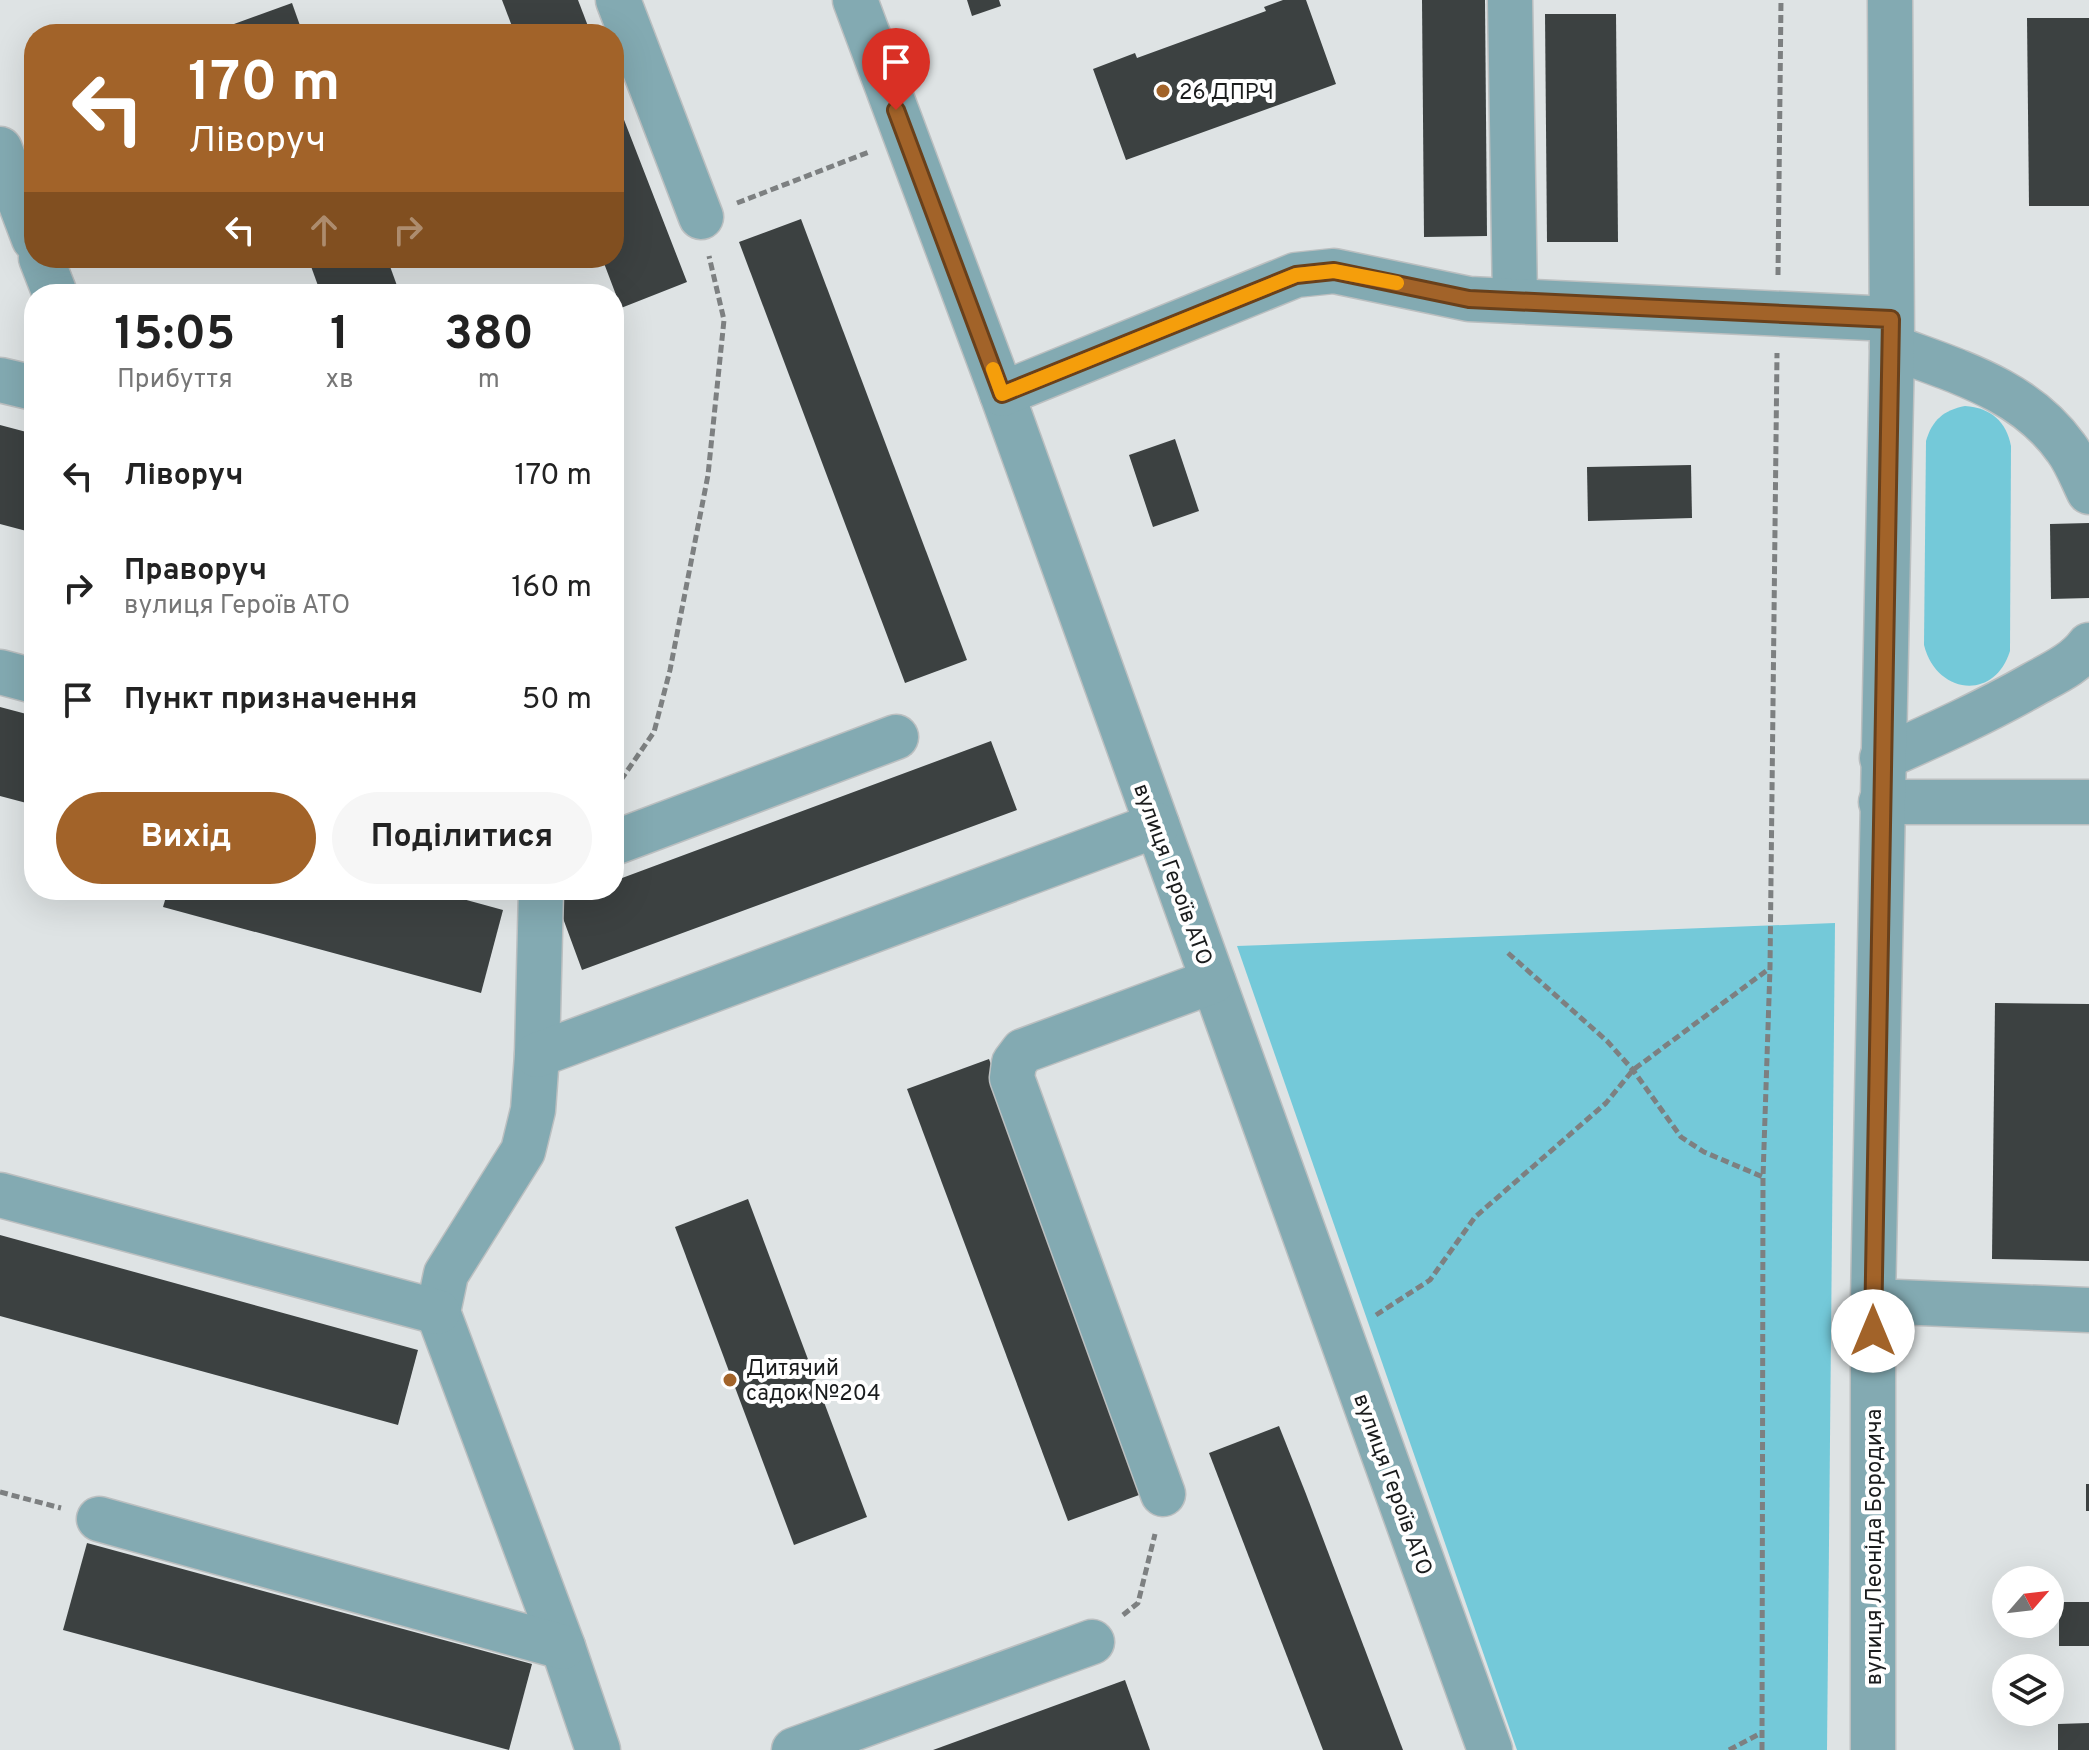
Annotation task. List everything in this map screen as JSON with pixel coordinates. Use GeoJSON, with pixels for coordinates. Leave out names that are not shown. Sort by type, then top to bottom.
{"type":"FeatureCollection","features":[{"type":"Feature","properties":{"kind":"street"},"geometry":{"type":"LineString","coordinates":[[618,0],[701,217]]}},
{"type":"Feature","properties":{"kind":"street","name":"вулиця Героїв АТО"},"geometry":{"type":"LineString","coordinates":[[855,0],[1002,394],[1490,1750]]}},
{"type":"Feature","properties":{"kind":"street"},"geometry":{"type":"LineString","coordinates":[[1510,0],[1515,301]]}},
{"type":"Feature","properties":{"kind":"street","name":"вулиця Леоніда Бородича"},"geometry":{"type":"LineString","coordinates":[[1873,1750],[1873,1301],[1891,333],[1890,0]]}},
{"type":"Feature","properties":{"kind":"street"},"geometry":{"type":"LineString","coordinates":[[0,149],[24,213]]}},
{"type":"Feature","properties":{"kind":"street"},"geometry":{"type":"LineString","coordinates":[[1002,394],[1296,275],[1334,271],[1469,299],[1778,313],[1891,333],[1994,386],[2042,421],[2067,449],[2089,492]]}},
{"type":"Feature","properties":{"kind":"street"},"geometry":{"type":"LineString","coordinates":[[0,380],[24,386]]}},
{"type":"Feature","properties":{"kind":"street"},"geometry":{"type":"LineString","coordinates":[[1882,758],[1980,715],[2081,656],[2089,645]]}},
{"type":"Feature","properties":{"kind":"street"},"geometry":{"type":"LineString","coordinates":[[0,672],[24,678]]}},
{"type":"Feature","properties":{"kind":"street"},"geometry":{"type":"LineString","coordinates":[[624,839],[896,737]]}},
{"type":"Feature","properties":{"kind":"street"},"geometry":{"type":"LineString","coordinates":[[1881,802],[2089,802]]}},
{"type":"Feature","properties":{"kind":"street"},"geometry":{"type":"LineString","coordinates":[[537,1055],[1157,825]]}},
{"type":"Feature","properties":{"kind":"street"},"geometry":{"type":"LineString","coordinates":[[541,900],[537,1055],[533,1110],[523,1151],[446,1274],[438,1312],[563,1647],[598,1750]]}},
{"type":"Feature","properties":{"kind":"street"},"geometry":{"type":"LineString","coordinates":[[1163,1494],[1012,1078],[1014,1063],[1023,1051],[1213,981]]}},
{"type":"Feature","properties":{"kind":"street"},"geometry":{"type":"LineString","coordinates":[[0,1195],[438,1312]]}},
{"type":"Feature","properties":{"kind":"street"},"geometry":{"type":"LineString","coordinates":[[1873,1301],[2089,1310]]}},
{"type":"Feature","properties":{"kind":"street"},"geometry":{"type":"LineString","coordinates":[[99,1519],[563,1647]]}},
{"type":"Feature","properties":{"kind":"street"},"geometry":{"type":"LineString","coordinates":[[794,1750],[1092,1642]]}},
{"type":"Feature","properties":{"kind":"path"},"geometry":{"type":"LineString","coordinates":[[1762,1750],[1763,1177],[1770,968],[1781,0]]}},
{"type":"Feature","properties":{"kind":"path"},"geometry":{"type":"LineString","coordinates":[[624,776],[654,732],[670,670],[708,475],[724,320],[701,217],[906,137]]}},
{"type":"Feature","properties":{"kind":"path"},"geometry":{"type":"LineString","coordinates":[[1508,953],[1607,1041],[1633,1070],[1681,1137],[1704,1152],[1763,1177]]}},
{"type":"Feature","properties":{"kind":"path"},"geometry":{"type":"LineString","coordinates":[[1340,1334],[1380,1313],[1430,1280],[1475,1217],[1606,1103],[1633,1070],[1770,968]]}},
{"type":"Feature","properties":{"kind":"path"},"geometry":{"type":"LineString","coordinates":[[0,1492],[99,1519]]}},
{"type":"Feature","properties":{"kind":"path"},"geometry":{"type":"LineString","coordinates":[[1092,1642],[1138,1603],[1163,1494]]}},
{"type":"Feature","properties":{"kind":"path"},"geometry":{"type":"LineString","coordinates":[[1729,1750],[1763,1732]]}},
{"type":"Feature","properties":{"kind":"shaded area"},"geometry":{"type":"Polygon","coordinates":[[[1965,406],[1996,417],[2005,429],[2011,446],[2010,651],[1992,678],[1966,686],[1940,674],[1930,661],[1924,645],[1926,441],[1940,417],[1965,406]]]}},
{"type":"Feature","properties":{"kind":"shaded area"},"geometry":{"type":"Polygon","coordinates":[[[1835,923],[1827,1750],[1517,1750],[1237,946],[1835,923]]]}},
{"type":"Feature","properties":{"kind":"building"},"geometry":{"type":"Polygon","coordinates":[[[502,0],[578,0],[587,24],[511,24],[502,0]]]}},
{"type":"Feature","properties":{"kind":"building"},"geometry":{"type":"Polygon","coordinates":[[[967,0],[999,0],[1001,6],[972,16],[967,0]]]}},
{"type":"Feature","properties":{"kind":"building"},"geometry":{"type":"Polygon","coordinates":[[[1283,0],[1306,0],[1336,84],[1126,160],[1093,69],[1135,53],[1137,58],[1266,11],[1264,7],[1283,0]]]}},
{"type":"Feature","properties":{"kind":"building"},"geometry":{"type":"Polygon","coordinates":[[[1422,0],[1485,0],[1487,236],[1424,237],[1422,0]]]}},
{"type":"Feature","properties":{"kind":"building"},"geometry":{"type":"Polygon","coordinates":[[[292,3],[299,24],[234,24],[292,3]]]}},
{"type":"Feature","properties":{"kind":"building"},"geometry":{"type":"Polygon","coordinates":[[[1545,14],[1616,14],[1618,242],[1547,242],[1545,14]]]}},
{"type":"Feature","properties":{"kind":"building"},"geometry":{"type":"Polygon","coordinates":[[[2027,18],[2089,18],[2089,206],[2029,206],[2027,18]]]}},
{"type":"Feature","properties":{"kind":"building"},"geometry":{"type":"Polygon","coordinates":[[[624,120],[687,282],[624,307],[624,284],[612,284],[606,268],[624,268],[624,120]]]}},
{"type":"Feature","properties":{"kind":"building"},"geometry":{"type":"Polygon","coordinates":[[[801,219],[967,660],[905,683],[739,242],[801,219]]]}},
{"type":"Feature","properties":{"kind":"building"},"geometry":{"type":"Polygon","coordinates":[[[312,268],[391,268],[396,284],[317,284],[312,268]]]}},
{"type":"Feature","properties":{"kind":"building"},"geometry":{"type":"Polygon","coordinates":[[[0,425],[24,431],[24,530],[0,524],[0,425]]]}},
{"type":"Feature","properties":{"kind":"building"},"geometry":{"type":"Polygon","coordinates":[[[1175,439],[1199,511],[1153,527],[1129,455],[1175,439]]]}},
{"type":"Feature","properties":{"kind":"building"},"geometry":{"type":"Polygon","coordinates":[[[1691,465],[1692,518],[1588,521],[1587,467],[1691,465]]]}},
{"type":"Feature","properties":{"kind":"building"},"geometry":{"type":"Polygon","coordinates":[[[2089,523],[2089,598],[2051,599],[2050,524],[2089,523]]]}},
{"type":"Feature","properties":{"kind":"building"},"geometry":{"type":"Polygon","coordinates":[[[0,707],[24,713],[24,802],[0,796],[0,707]]]}},
{"type":"Feature","properties":{"kind":"building"},"geometry":{"type":"Polygon","coordinates":[[[991,741],[1017,810],[582,970],[557,902],[624,900],[624,877],[991,741]]]}},
{"type":"Feature","properties":{"kind":"building"},"geometry":{"type":"Polygon","coordinates":[[[165,900],[466,900],[503,910],[481,993],[163,907],[165,900]]]}},
{"type":"Feature","properties":{"kind":"building"},"geometry":{"type":"Polygon","coordinates":[[[1995,1003],[2089,1004],[2089,1261],[1992,1259],[1995,1003]]]}},
{"type":"Feature","properties":{"kind":"building"},"geometry":{"type":"Polygon","coordinates":[[[989,1059],[1150,1491],[1068,1521],[907,1089],[989,1059]]]}},
{"type":"Feature","properties":{"kind":"building"},"geometry":{"type":"Polygon","coordinates":[[[748,1199],[867,1517],[794,1545],[675,1227],[748,1199]]]}},
{"type":"Feature","properties":{"kind":"building"},"geometry":{"type":"Polygon","coordinates":[[[0,1235],[418,1350],[398,1425],[0,1316],[0,1235]]]}},
{"type":"Feature","properties":{"kind":"building"},"geometry":{"type":"Polygon","coordinates":[[[1279,1426],[1403,1750],[1323,1750],[1209,1453],[1279,1426]]]}},
{"type":"Feature","properties":{"kind":"building"},"geometry":{"type":"Polygon","coordinates":[[[2086,1484],[2089,1484],[2089,1511],[2086,1511],[2086,1484]]]}},
{"type":"Feature","properties":{"kind":"building"},"geometry":{"type":"Polygon","coordinates":[[[87,1543],[532,1664],[509,1750],[63,1630],[87,1543]]]}},
{"type":"Feature","properties":{"kind":"building"},"geometry":{"type":"Polygon","coordinates":[[[2064,1602],[2089,1602],[2089,1646],[2059,1646],[2059,1638],[2064,1638],[2064,1602]]]}},
{"type":"Feature","properties":{"kind":"building"},"geometry":{"type":"Polygon","coordinates":[[[1125,1680],[1150,1750],[933,1750],[1125,1680]]]}},
{"type":"Feature","properties":{"kind":"building"},"geometry":{"type":"Polygon","coordinates":[[[2089,1723],[2089,1750],[2058,1750],[2058,1726],[2089,1723]]]}},
{"type":"Feature","properties":{"kind":"slow traffic"},"geometry":{"type":"LineString","coordinates":[[993,369],[1002,394],[1296,275],[1334,271],[1397,283]]}},
{"type":"Feature","properties":{"kind":"place","name":"26 ДПРЧ"},"geometry":{"type":"Point","coordinates":[1163,91]}},
{"type":"Feature","properties":{"kind":"place","name":"Дитячий садок №204"},"geometry":{"type":"Point","coordinates":[730,1380]}},
{"type":"Feature","properties":{"kind":"route"},"geometry":{"type":"LineString","coordinates":[[896,110],[1002,394],[1296,275],[1334,271],[1469,299],[1891,319],[1873,1331]]}}]}
